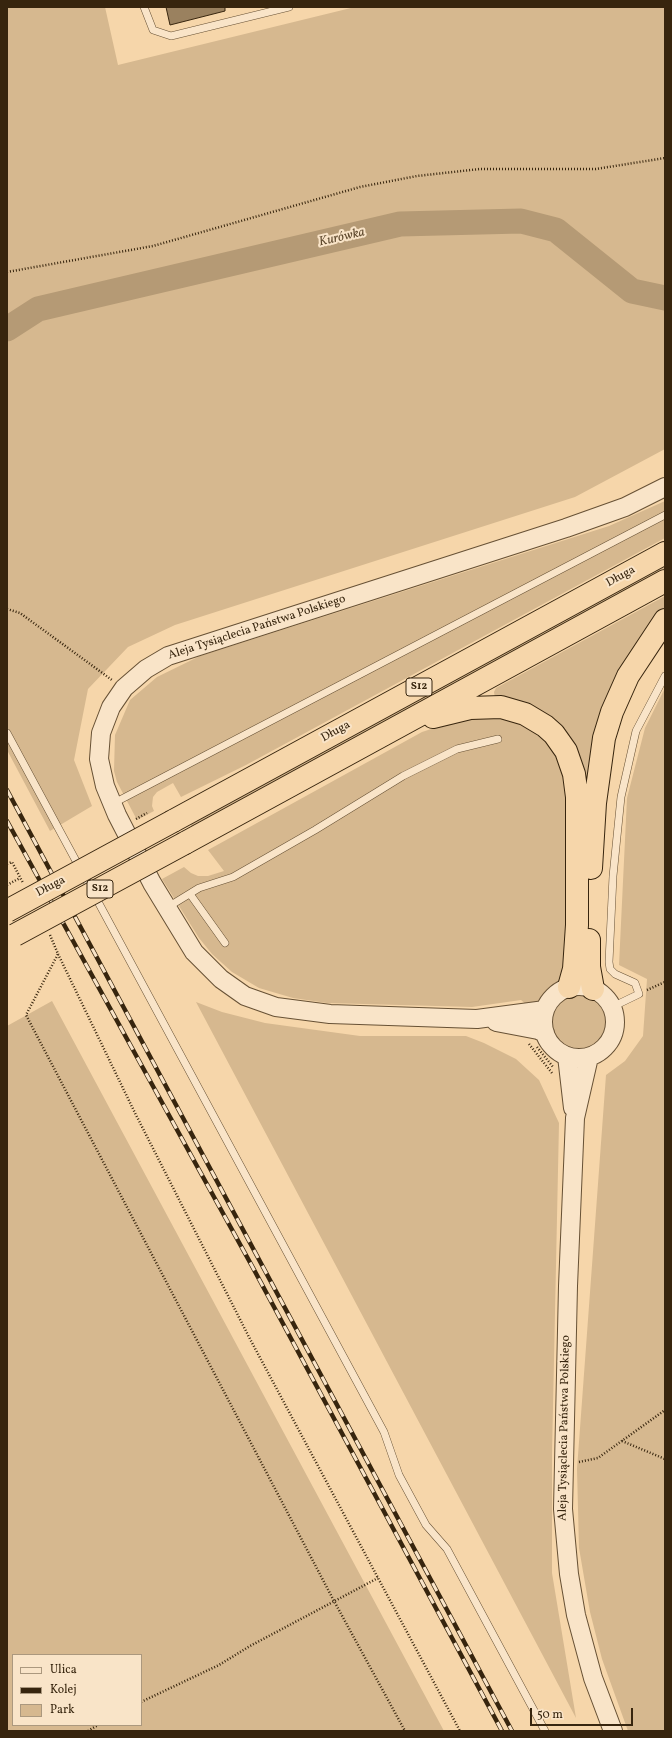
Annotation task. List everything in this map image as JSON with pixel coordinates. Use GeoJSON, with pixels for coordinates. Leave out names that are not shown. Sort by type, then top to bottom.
{"type":"FeatureCollection","features":[{"type":"Feature","properties":{"kind":"highway","name":"Długa"},"geometry":{"type":"LineString","coordinates":[[7,911],[665,553]]}},
{"type":"Feature","properties":{"kind":"highway","name":"S12"},"geometry":{"type":"LineString","coordinates":[[402,724],[665,581]]}},
{"type":"Feature","properties":{"kind":"highway"},"geometry":{"type":"LineString","coordinates":[[593,989],[589,967],[590,904],[595,803],[600,758],[604,738],[619,694],[641,654],[665,620]]}},
{"type":"Feature","properties":{"kind":"highway"},"geometry":{"type":"LineString","coordinates":[[402,724],[470,708],[501,707],[526,714],[545,726],[554,734],[566,751],[574,774],[577,797],[577,925],[574,969],[569,987]]}},
{"type":"Feature","properties":{"kind":"highway","name":"Długa"},"geometry":{"type":"LineString","coordinates":[[11,937],[402,724]]}},
{"type":"Feature","properties":{"kind":"street","name":"Aleja Tysiąclecia Państwa Polskiego"},"geometry":{"type":"LineString","coordinates":[[545,1033],[538,1030],[477,1019],[330,1014],[291,1010],[254,1000],[230,986],[204,964],[186,942],[166,908],[112,804],[102,776],[100,742],[106,719],[124,688],[146,669],[168,656],[566,528],[625,507],[665,487]]}},
{"type":"Feature","properties":{"kind":"street"},"geometry":{"type":"LineString","coordinates":[[581,986],[593,989],[601,993],[612,1007],[616,1024],[610,1041],[597,1054],[589,1057],[578,1058],[567,1056],[558,1051],[550,1043],[545,1033],[543,1021],[545,1010],[554,996],[569,987],[581,986]]}},
{"type":"Feature","properties":{"kind":"street","name":"Aleja Tysiąclecia Państwa Polskiego"},"geometry":{"type":"LineString","coordinates":[[477,1019],[545,1010]]}},
{"type":"Feature","properties":{"kind":"street","name":"Aleja Tysiąclecia Państwa Polskiego"},"geometry":{"type":"LineString","coordinates":[[567,1056],[575,1118],[563,1465],[564,1528],[574,1601],[587,1658],[613,1731]]}},
{"type":"Feature","properties":{"kind":"street","name":"Aleja Tysiąclecia Państwa Polskiego"},"geometry":{"type":"LineString","coordinates":[[575,1118],[589,1057]]}},
{"type":"Feature","properties":{"kind":"lane"},"geometry":{"type":"LineString","coordinates":[[144,7],[146,17],[153,30],[171,36],[289,7]]}},
{"type":"Feature","properties":{"kind":"lane"},"geometry":{"type":"LineString","coordinates":[[112,804],[665,515]]}},
{"type":"Feature","properties":{"kind":"lane"},"geometry":{"type":"LineString","coordinates":[[612,1007],[639,994],[635,983],[615,974],[610,968],[613,876],[621,797],[636,731],[665,676]]}},
{"type":"Feature","properties":{"kind":"lane"},"geometry":{"type":"LineString","coordinates":[[7,732],[384,1432],[399,1475],[426,1525],[447,1549],[545,1731]]}},
{"type":"Feature","properties":{"kind":"lane"},"geometry":{"type":"LineString","coordinates":[[166,908],[199,888],[233,877],[315,830],[403,776],[457,749],[498,740]]}},
{"type":"Feature","properties":{"kind":"lane"},"geometry":{"type":"LineString","coordinates":[[190,894],[225,942]]}},
{"type":"Feature","properties":{"kind":"path"},"geometry":{"type":"LineString","coordinates":[[7,272],[153,246],[360,188],[417,176],[480,169],[596,169],[665,158]]}},
{"type":"Feature","properties":{"kind":"path"},"geometry":{"type":"LineString","coordinates":[[7,609],[20,613],[124,688]]}},
{"type":"Feature","properties":{"kind":"path"},"geometry":{"type":"LineString","coordinates":[[130,822],[152,811]]}},
{"type":"Feature","properties":{"kind":"path"},"geometry":{"type":"LineString","coordinates":[[7,864],[12,862],[24,884]]}},
{"type":"Feature","properties":{"kind":"path"},"geometry":{"type":"LineString","coordinates":[[7,885],[20,878]]}},
{"type":"Feature","properties":{"kind":"path"},"geometry":{"type":"LineString","coordinates":[[47,929],[135,1113],[243,1324],[460,1731]]}},
{"type":"Feature","properties":{"kind":"path"},"geometry":{"type":"LineString","coordinates":[[58,954],[26,1015],[334,1601],[405,1731]]}},
{"type":"Feature","properties":{"kind":"path"},"geometry":{"type":"LineString","coordinates":[[639,994],[665,982]]}},
{"type":"Feature","properties":{"kind":"path"},"geometry":{"type":"LineString","coordinates":[[563,1465],[598,1458],[665,1410]]}},
{"type":"Feature","properties":{"kind":"path"},"geometry":{"type":"LineString","coordinates":[[622,1441],[665,1460]]}},
{"type":"Feature","properties":{"kind":"path"},"geometry":{"type":"LineString","coordinates":[[142,1702],[219,1665],[250,1646],[378,1578]]}},
{"type":"Feature","properties":{"kind":"green space"},"geometry":{"type":"Polygon","coordinates":[[[7,7],[105,7],[118,65],[355,7],[665,7],[665,449],[575,497],[175,625],[128,647],[88,689],[74,760],[92,806],[50,831],[7,750],[7,7]]]}},
{"type":"Feature","properties":{"kind":"green space"},"geometry":{"type":"Polygon","coordinates":[[[665,501],[665,538],[246,765],[181,797],[173,783],[157,792],[153,797],[152,806],[154,811],[137,820],[117,782],[114,771],[115,735],[130,700],[157,677],[200,656],[609,526],[665,501]]]}},
{"type":"Feature","properties":{"kind":"green space"},"geometry":{"type":"Polygon","coordinates":[[[665,562],[665,571],[192,828],[190,823],[665,562]]]}},
{"type":"Feature","properties":{"kind":"green space"},"geometry":{"type":"Polygon","coordinates":[[[665,596],[665,611],[630,659],[585,887],[577,755],[495,698],[494,692],[496,688],[665,596]]]}},
{"type":"Feature","properties":{"kind":"green space"},"geometry":{"type":"Polygon","coordinates":[[[665,688],[665,1731],[628,1731],[602,1659],[590,1612],[579,1548],[577,1469],[606,1075],[625,1061],[643,1036],[647,979],[619,965],[627,798],[645,728],[665,688]]]}},
{"type":"Feature","properties":{"kind":"green space"},"geometry":{"type":"Polygon","coordinates":[[[471,716],[509,717],[551,742],[565,771],[572,935],[560,987],[541,1003],[528,1006],[521,1000],[472,1007],[327,1003],[293,998],[259,988],[232,972],[212,954],[199,938],[162,879],[184,867],[191,873],[198,876],[208,876],[224,871],[208,850],[422,732],[471,716]]]}},
{"type":"Feature","properties":{"kind":"green space"},"geometry":{"type":"Polygon","coordinates":[[[580,993],[591,995],[601,1001],[607,1011],[609,1022],[607,1033],[601,1043],[591,1049],[580,1051],[569,1049],[559,1043],[553,1033],[551,1022],[553,1011],[559,1001],[569,995],[580,993]]]}},
{"type":"Feature","properties":{"kind":"green space"},"geometry":{"type":"Polygon","coordinates":[[[52,1001],[444,1731],[7,1731],[7,1026],[52,1001]]]}},
{"type":"Feature","properties":{"kind":"green space"},"geometry":{"type":"Polygon","coordinates":[[[196,1002],[222,1012],[265,1023],[360,1036],[466,1036],[516,1059],[539,1080],[559,1123],[552,1454],[552,1573],[576,1718],[196,1002]]]}},
{"type":"Feature","properties":{"kind":"building"},"geometry":{"type":"Polygon","coordinates":[[[166,7],[225,7],[225,11],[170,25],[166,7]]]}},
{"type":"Feature","properties":{"kind":"waterway","name":"Kurówka"},"geometry":{"type":"LineString","coordinates":[[7,329],[38,309],[400,224],[521,221],[556,230],[632,291],[665,298]]}},
{"type":"Feature","properties":{"kind":"railway"},"geometry":{"type":"LineString","coordinates":[[7,790],[512,1731]]}},
{"type":"Feature","properties":{"kind":"railway"},"geometry":{"type":"LineString","coordinates":[[7,821],[252,1266],[502,1731]]}}]}
